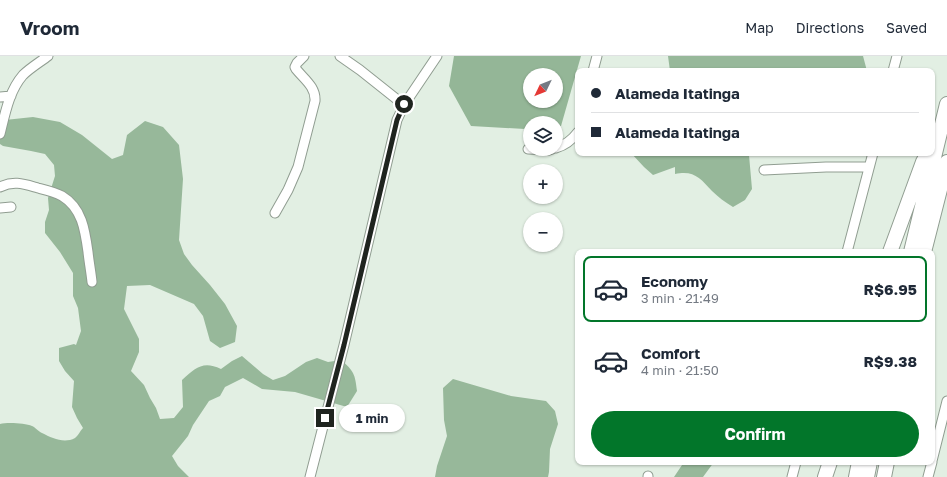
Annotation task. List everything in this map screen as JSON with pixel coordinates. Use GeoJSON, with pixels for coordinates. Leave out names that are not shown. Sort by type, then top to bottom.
{"type":"FeatureCollection","features":[{"type":"Feature","properties":{"kind":"highway"},"geometry":{"type":"LineString","coordinates":[[935,154],[947,104]]}},
{"type":"Feature","properties":{"kind":"highway"},"geometry":{"type":"LineString","coordinates":[[935,139],[942,125]]}},
{"type":"Feature","properties":{"kind":"highway"},"geometry":{"type":"LineString","coordinates":[[891,249],[926,156]]}},
{"type":"Feature","properties":{"kind":"highway"},"geometry":{"type":"LineString","coordinates":[[912,249],[934,156]]}},
{"type":"Feature","properties":{"kind":"highway"},"geometry":{"type":"LineString","coordinates":[[925,249],[947,162]]}},
{"type":"Feature","properties":{"kind":"highway"},"geometry":{"type":"LineString","coordinates":[[825,477],[831,465]]}},
{"type":"Feature","properties":{"kind":"highway"},"geometry":{"type":"LineString","coordinates":[[830,477],[832,465]]}},
{"type":"Feature","properties":{"kind":"highway"},"geometry":{"type":"LineString","coordinates":[[856,477],[858,465]]}},
{"type":"Feature","properties":{"kind":"highway"},"geometry":{"type":"LineString","coordinates":[[866,477],[869,465]]}},
{"type":"Feature","properties":{"kind":"highway"},"geometry":{"type":"LineString","coordinates":[[884,477],[886,465]]}},
{"type":"Feature","properties":{"kind":"street"},"geometry":{"type":"LineString","coordinates":[[0,134],[11,96],[23,75],[48,56]]}},
{"type":"Feature","properties":{"kind":"street"},"geometry":{"type":"LineString","coordinates":[[276,213],[298,166],[315,101],[314,91],[295,67],[304,56]]}},
{"type":"Feature","properties":{"kind":"street"},"geometry":{"type":"LineString","coordinates":[[340,56],[404,104]]}},
{"type":"Feature","properties":{"kind":"street"},"geometry":{"type":"LineString","coordinates":[[310,477],[344,345],[397,120],[404,104],[437,56]]}},
{"type":"Feature","properties":{"kind":"street"},"geometry":{"type":"LineString","coordinates":[[594,68],[596,56]]}},
{"type":"Feature","properties":{"kind":"street"},"geometry":{"type":"LineString","coordinates":[[894,68],[897,56]]}},
{"type":"Feature","properties":{"kind":"street"},"geometry":{"type":"LineString","coordinates":[[0,98],[11,96]]}},
{"type":"Feature","properties":{"kind":"street"},"geometry":{"type":"LineString","coordinates":[[563,145],[575,135]]}},
{"type":"Feature","properties":{"kind":"street"},"geometry":{"type":"LineString","coordinates":[[848,249],[872,156]]}},
{"type":"Feature","properties":{"kind":"street"},"geometry":{"type":"LineString","coordinates":[[764,170],[826,167],[869,168]]}},
{"type":"Feature","properties":{"kind":"street"},"geometry":{"type":"LineString","coordinates":[[0,187],[6,184],[21,184],[61,195],[70,202],[78,211],[84,228],[92,282]]}},
{"type":"Feature","properties":{"kind":"street"},"geometry":{"type":"LineString","coordinates":[[0,208],[11,207]]}},
{"type":"Feature","properties":{"kind":"street"},"geometry":{"type":"LineString","coordinates":[[935,450],[947,401]]}},
{"type":"Feature","properties":{"kind":"street"},"geometry":{"type":"LineString","coordinates":[[792,477],[795,465]]}},
{"type":"Feature","properties":{"kind":"street"},"geometry":{"type":"LineString","coordinates":[[928,477],[931,465]]}},
{"type":"Feature","properties":{"kind":"shaded area"},"geometry":{"type":"Polygon","coordinates":[[[454,56],[581,56],[578,68],[575,68],[575,77],[563,119],[563,116],[523,116],[523,129],[471,126],[449,86],[454,56]]]}},
{"type":"Feature","properties":{"kind":"shaded area"},"geometry":{"type":"Polygon","coordinates":[[[668,56],[863,56],[866,68],[670,68],[668,56]]]}},
{"type":"Feature","properties":{"kind":"shaded area"},"geometry":{"type":"Polygon","coordinates":[[[33,117],[60,122],[82,135],[112,159],[123,155],[127,135],[145,121],[163,127],[179,145],[183,179],[179,240],[184,254],[225,304],[237,326],[235,342],[220,348],[210,341],[203,316],[194,304],[150,285],[127,286],[124,309],[139,339],[139,352],[131,371],[144,385],[160,419],[174,418],[183,407],[182,380],[191,372],[204,365],[215,366],[221,369],[242,356],[263,374],[273,380],[285,376],[306,362],[317,358],[328,362],[341,360],[353,373],[357,391],[347,407],[295,392],[262,389],[243,378],[225,387],[220,396],[209,401],[193,425],[188,436],[172,456],[178,466],[189,477],[0,477],[0,424],[11,423],[29,425],[58,440],[71,440],[77,436],[83,428],[72,407],[74,381],[59,361],[59,348],[74,344],[76,345],[81,331],[78,308],[73,296],[73,273],[60,252],[45,233],[45,222],[49,210],[48,198],[55,176],[54,165],[45,154],[3,146],[0,144],[0,126],[5,120],[33,117]]]}},
{"type":"Feature","properties":{"kind":"shaded area"},"geometry":{"type":"Polygon","coordinates":[[[634,156],[749,156],[752,189],[745,200],[733,207],[717,195],[704,182],[692,174],[675,174],[675,167],[653,175],[634,156]]]}},
{"type":"Feature","properties":{"kind":"shaded area"},"geometry":{"type":"Polygon","coordinates":[[[453,379],[511,396],[546,401],[555,411],[558,424],[550,449],[548,477],[435,477],[447,436],[444,420],[443,388],[453,379]]]}},
{"type":"Feature","properties":{"kind":"shaded area"},"geometry":{"type":"Polygon","coordinates":[[[682,465],[712,465],[703,477],[674,477],[682,465]]]}},
{"type":"Feature","properties":{"kind":"route"},"geometry":{"type":"LineString","coordinates":[[325,418],[344,345],[397,120],[404,104]]}}]}
